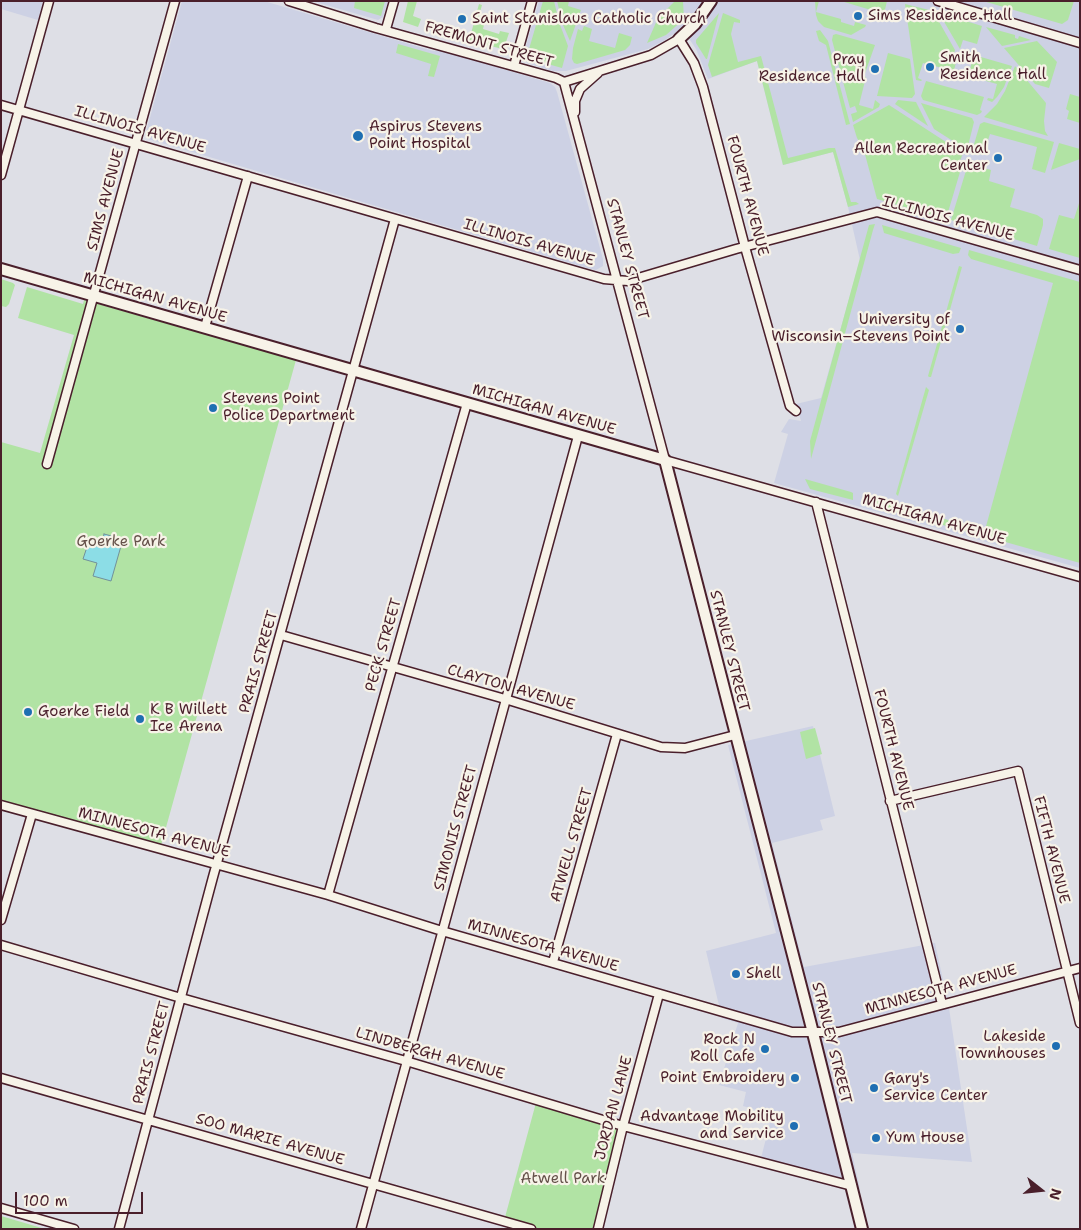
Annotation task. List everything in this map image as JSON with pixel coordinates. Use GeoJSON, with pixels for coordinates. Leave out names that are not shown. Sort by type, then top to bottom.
{"type":"FeatureCollection","features":[{"type":"Feature","properties":{"kind":"street"},"geometry":{"type":"LineString","coordinates":[[1,175],[49,1]]}},
{"type":"Feature","properties":{"kind":"street","name":"SIMS AVENUE"},"geometry":{"type":"LineString","coordinates":[[48,464],[175,1]]}},
{"type":"Feature","properties":{"kind":"street","name":"FREMONT STREET"},"geometry":{"type":"LineString","coordinates":[[288,1],[376,28],[386,29],[556,78],[564,82],[651,55],[679,39]]}},
{"type":"Feature","properties":{"kind":"street"},"geometry":{"type":"LineString","coordinates":[[386,29],[394,1]]}},
{"type":"Feature","properties":{"kind":"street"},"geometry":{"type":"LineString","coordinates":[[514,66],[532,1]]}},
{"type":"Feature","properties":{"kind":"street"},"geometry":{"type":"LineString","coordinates":[[679,39],[695,24],[711,1]]}},
{"type":"Feature","properties":{"kind":"street"},"geometry":{"type":"LineString","coordinates":[[938,1],[1080,43]]}},
{"type":"Feature","properties":{"kind":"street","name":"FOURTH AVENUE"},"geometry":{"type":"LineString","coordinates":[[679,39],[694,63],[703,87],[745,247],[790,406],[796,411]]}},
{"type":"Feature","properties":{"kind":"street"},"geometry":{"type":"LineString","coordinates":[[577,129],[576,97],[585,84],[604,69]]}},
{"type":"Feature","properties":{"kind":"street","name":"STANLEY STREET"},"geometry":{"type":"LineString","coordinates":[[564,82],[665,460],[862,1229]]}},
{"type":"Feature","properties":{"kind":"street","name":"ILLINOIS AVENUE"},"geometry":{"type":"LineString","coordinates":[[1,105],[604,279],[628,282],[745,247],[877,212],[1080,270]]}},
{"type":"Feature","properties":{"kind":"street"},"geometry":{"type":"LineString","coordinates":[[205,327],[248,176]]}},
{"type":"Feature","properties":{"kind":"street","name":"PRAIS STREET"},"geometry":{"type":"LineString","coordinates":[[119,1229],[216,865],[395,219]]}},
{"type":"Feature","properties":{"kind":"street","name":"MICHIGAN AVENUE"},"geometry":{"type":"LineString","coordinates":[[1,269],[578,436],[1080,577]]}},
{"type":"Feature","properties":{"kind":"street","name":"PECK STREET"},"geometry":{"type":"LineString","coordinates":[[328,895],[467,403]]}},
{"type":"Feature","properties":{"kind":"street","name":"SIMONIS STREET"},"geometry":{"type":"LineString","coordinates":[[361,1229],[578,436]]}},
{"type":"Feature","properties":{"kind":"street","name":"FOURTH AVENUE"},"geometry":{"type":"LineString","coordinates":[[816,502],[942,1004]]}},
{"type":"Feature","properties":{"kind":"street","name":"CLAYTON AVENUE"},"geometry":{"type":"LineString","coordinates":[[281,635],[505,699],[662,747],[685,748],[736,735]]}},
{"type":"Feature","properties":{"kind":"street","name":"ATWELL STREET"},"geometry":{"type":"LineString","coordinates":[[553,962],[617,734]]}},
{"type":"Feature","properties":{"kind":"street","name":"FIFTH AVENUE"},"geometry":{"type":"LineString","coordinates":[[890,801],[1018,771],[1080,1024]]}},
{"type":"Feature","properties":{"kind":"street","name":"MINNESOTA AVENUE"},"geometry":{"type":"LineString","coordinates":[[1,805],[328,895],[442,931],[792,1032],[839,1032],[1080,968]]}},
{"type":"Feature","properties":{"kind":"street"},"geometry":{"type":"LineString","coordinates":[[1,920],[32,814]]}},
{"type":"Feature","properties":{"kind":"street","name":"LINDBERGH AVENUE"},"geometry":{"type":"LineString","coordinates":[[1,945],[406,1061],[623,1126],[852,1186]]}},
{"type":"Feature","properties":{"kind":"street","name":"JORDAN LANE"},"geometry":{"type":"LineString","coordinates":[[598,1229],[623,1126],[659,994]]}},
{"type":"Feature","properties":{"kind":"street","name":"SOO MARIE AVENUE"},"geometry":{"type":"LineString","coordinates":[[1,1078],[531,1229]]}},
{"type":"Feature","properties":{"kind":"street"},"geometry":{"type":"LineString","coordinates":[[1,1208],[74,1229]]}},
{"type":"Feature","properties":{"kind":"shaded area"},"geometry":{"type":"Polygon","coordinates":[[[1,1],[43,1],[38,20],[1,9],[1,1]]]}},
{"type":"Feature","properties":{"kind":"shaded area","name":"Aspirus Stevens Point Hospital"},"geometry":{"type":"Polygon","coordinates":[[[182,1],[264,1],[550,83],[557,92],[603,259],[603,266],[596,270],[587,268],[148,139],[145,135],[182,1]]]}},
{"type":"Feature","properties":{"kind":"shaded area"},"geometry":{"type":"Polygon","coordinates":[[[312,1],[388,1],[383,17],[378,20],[312,1]]]}},
{"type":"Feature","properties":{"kind":"shaded area","name":"University of Wisconsin–Stevens Point"},"geometry":{"type":"Polygon","coordinates":[[[539,1],[1080,1],[1080,568],[774,483],[788,434],[781,432],[789,419],[801,421],[796,404],[821,398],[860,260],[833,152],[783,165],[757,61],[708,79],[696,49],[682,28],[648,49],[566,71],[553,71],[527,63],[523,56],[539,1]]]}},
{"type":"Feature","properties":{"kind":"shaded area"},"geometry":{"type":"Polygon","coordinates":[[[813,726],[835,816],[820,820],[823,830],[772,843],[804,967],[935,943],[949,1008],[972,1162],[852,1153],[860,1189],[760,1162],[772,1115],[743,1106],[746,1092],[719,1085],[738,1023],[722,1018],[706,951],[776,933],[728,745],[813,726]]]}},
{"type":"Feature","properties":{"kind":"green space"},"geometry":{"type":"Polygon","coordinates":[[[355,1],[385,1],[381,16],[354,8],[355,1]]]}},
{"type":"Feature","properties":{"kind":"green space"},"geometry":{"type":"Polygon","coordinates":[[[408,1],[417,1],[413,16],[421,19],[418,27],[403,22],[408,1]]]}},
{"type":"Feature","properties":{"kind":"green space"},"geometry":{"type":"Polygon","coordinates":[[[543,1],[554,1],[568,46],[562,68],[530,59],[527,56],[543,1]]]}},
{"type":"Feature","properties":{"kind":"green space"},"geometry":{"type":"Polygon","coordinates":[[[557,1],[569,1],[568,6],[581,10],[570,41],[563,25],[557,1]]]}},
{"type":"Feature","properties":{"kind":"green space"},"geometry":{"type":"Polygon","coordinates":[[[675,1],[683,1],[684,19],[666,35],[647,43],[658,18],[675,1]]]}},
{"type":"Feature","properties":{"kind":"green space"},"geometry":{"type":"Polygon","coordinates":[[[815,1],[819,1],[816,12],[841,19],[841,22],[854,26],[855,22],[866,25],[851,35],[824,27],[818,21],[816,15],[815,1]]]}},
{"type":"Feature","properties":{"kind":"green space"},"geometry":{"type":"Polygon","coordinates":[[[841,1],[887,1],[884,14],[841,1]]]}},
{"type":"Feature","properties":{"kind":"green space"},"geometry":{"type":"Polygon","coordinates":[[[983,1],[1074,1],[1068,20],[1062,24],[983,1]]]}},
{"type":"Feature","properties":{"kind":"green space"},"geometry":{"type":"Polygon","coordinates":[[[479,4],[482,5],[477,23],[484,25],[483,29],[499,34],[500,31],[509,33],[503,49],[469,41],[479,4]]]}},
{"type":"Feature","properties":{"kind":"green space"},"geometry":{"type":"Polygon","coordinates":[[[905,4],[933,11],[955,50],[953,57],[956,62],[954,71],[923,63],[918,78],[922,80],[916,80],[905,4]]]}},
{"type":"Feature","properties":{"kind":"green space"},"geometry":{"type":"Polygon","coordinates":[[[719,13],[707,59],[706,59],[696,40],[719,13]]]}},
{"type":"Feature","properties":{"kind":"green space"},"geometry":{"type":"Polygon","coordinates":[[[723,13],[740,20],[740,23],[734,22],[731,34],[738,62],[761,56],[788,158],[835,148],[851,202],[859,204],[848,207],[833,152],[783,165],[757,61],[712,77],[708,65],[723,13]]]}},
{"type":"Feature","properties":{"kind":"green space"},"geometry":{"type":"Polygon","coordinates":[[[939,13],[982,26],[977,44],[963,40],[960,49],[939,13]]]}},
{"type":"Feature","properties":{"kind":"green space"},"geometry":{"type":"Polygon","coordinates":[[[584,26],[592,29],[589,41],[615,48],[619,33],[632,37],[630,45],[625,50],[577,64],[574,63],[572,59],[573,48],[578,29],[582,31],[584,26]]]}},
{"type":"Feature","properties":{"kind":"green space"},"geometry":{"type":"Polygon","coordinates":[[[986,27],[1015,35],[1015,38],[1018,39],[1019,36],[1031,40],[1002,46],[986,27]]]}},
{"type":"Feature","properties":{"kind":"green space"},"geometry":{"type":"Polygon","coordinates":[[[820,30],[828,41],[850,124],[846,125],[826,45],[819,41],[816,31],[820,30]]]}},
{"type":"Feature","properties":{"kind":"green space"},"geometry":{"type":"Polygon","coordinates":[[[836,34],[875,45],[864,76],[866,77],[859,105],[873,109],[875,100],[880,104],[879,107],[853,122],[851,114],[857,112],[855,106],[850,108],[832,40],[833,35],[836,34]]]}},
{"type":"Feature","properties":{"kind":"green space"},"geometry":{"type":"Polygon","coordinates":[[[1037,41],[1057,62],[1049,88],[1035,84],[1004,48],[1037,41]]]}},
{"type":"Feature","properties":{"kind":"green space"},"geometry":{"type":"Polygon","coordinates":[[[398,44],[440,56],[434,77],[428,76],[431,64],[396,53],[398,44]]]}},
{"type":"Feature","properties":{"kind":"green space"},"geometry":{"type":"Polygon","coordinates":[[[888,53],[910,59],[915,94],[912,98],[877,96],[888,53]]]}},
{"type":"Feature","properties":{"kind":"green space"},"geometry":{"type":"Polygon","coordinates":[[[974,55],[1012,66],[1004,87],[992,102],[987,100],[988,98],[993,99],[997,84],[968,76],[974,55]]]}},
{"type":"Feature","properties":{"kind":"green space"},"geometry":{"type":"Polygon","coordinates":[[[1015,66],[1046,103],[1044,121],[1045,131],[1048,136],[984,117],[997,104],[1005,91],[1015,66]]]}},
{"type":"Feature","properties":{"kind":"green space"},"geometry":{"type":"Polygon","coordinates":[[[926,81],[984,97],[980,110],[982,111],[981,113],[977,115],[923,100],[921,96],[926,81]]]}},
{"type":"Feature","properties":{"kind":"green space"},"geometry":{"type":"Polygon","coordinates":[[[1070,94],[1080,97],[1080,123],[1067,119],[1069,111],[1066,109],[1070,94]]]}},
{"type":"Feature","properties":{"kind":"green space"},"geometry":{"type":"Polygon","coordinates":[[[898,100],[916,102],[928,126],[895,104],[898,100]]]}},
{"type":"Feature","properties":{"kind":"green space"},"geometry":{"type":"Polygon","coordinates":[[[921,103],[972,118],[974,122],[967,150],[934,129],[921,103]]]}},
{"type":"Feature","properties":{"kind":"green space"},"geometry":{"type":"Polygon","coordinates":[[[889,105],[963,153],[960,161],[963,162],[946,219],[877,199],[863,147],[857,138],[853,125],[889,105]]]}},
{"type":"Feature","properties":{"kind":"green space"},"geometry":{"type":"Polygon","coordinates":[[[984,122],[1054,142],[1045,173],[1032,169],[1037,147],[990,134],[983,155],[972,151],[980,124],[984,122]]]}},
{"type":"Feature","properties":{"kind":"green space"},"geometry":{"type":"Polygon","coordinates":[[[1059,143],[1080,149],[1080,159],[1051,170],[1059,143]]]}},
{"type":"Feature","properties":{"kind":"green space"},"geometry":{"type":"Polygon","coordinates":[[[968,164],[991,170],[989,181],[1015,189],[1010,207],[1037,215],[1043,219],[1037,246],[951,220],[968,164]]]}},
{"type":"Feature","properties":{"kind":"green space"},"geometry":{"type":"Polygon","coordinates":[[[1080,200],[1080,258],[1049,249],[1059,215],[1074,219],[1080,200]]]}},
{"type":"Feature","properties":{"kind":"green space"},"geometry":{"type":"Polygon","coordinates":[[[875,224],[811,459],[810,441],[869,225],[875,224]]]}},
{"type":"Feature","properties":{"kind":"green space"},"geometry":{"type":"Polygon","coordinates":[[[882,225],[961,248],[959,253],[953,254],[884,233],[882,225]]]}},
{"type":"Feature","properties":{"kind":"green space"},"geometry":{"type":"Polygon","coordinates":[[[969,250],[1080,282],[1080,563],[984,536],[982,533],[985,530],[1053,283],[971,259],[968,255],[969,250]]]}},
{"type":"Feature","properties":{"kind":"green space"},"geometry":{"type":"Polygon","coordinates":[[[959,266],[962,267],[931,377],[929,377],[928,376],[959,266]]]}},
{"type":"Feature","properties":{"kind":"green space"},"geometry":{"type":"Polygon","coordinates":[[[1,279],[15,285],[9,304],[6,307],[1,306],[1,279]]]}},
{"type":"Feature","properties":{"kind":"green space","name":"Goerke Park"},"geometry":{"type":"Polygon","coordinates":[[[27,287],[83,304],[84,300],[296,360],[160,849],[1,805],[1,442],[40,453],[74,335],[18,318],[27,287]]]}},
{"type":"Feature","properties":{"kind":"green space"},"geometry":{"type":"Polygon","coordinates":[[[926,387],[929,390],[898,496],[896,494],[926,387]]]}},
{"type":"Feature","properties":{"kind":"green space"},"geometry":{"type":"Polygon","coordinates":[[[805,479],[851,492],[853,493],[853,500],[810,489],[805,479]]]}},
{"type":"Feature","properties":{"kind":"green space"},"geometry":{"type":"Polygon","coordinates":[[[864,497],[922,512],[924,520],[861,502],[864,497]]]}},
{"type":"Feature","properties":{"kind":"green space"},"geometry":{"type":"Polygon","coordinates":[[[938,517],[978,529],[979,535],[932,522],[934,518],[938,517]]]}},
{"type":"Feature","properties":{"kind":"green space"},"geometry":{"type":"Polygon","coordinates":[[[815,728],[822,754],[806,759],[800,732],[815,728]]]}},
{"type":"Feature","properties":{"kind":"green space","name":"Atwell Park"},"geometry":{"type":"Polygon","coordinates":[[[537,1099],[623,1126],[598,1229],[531,1229],[504,1221],[537,1099]]]}},
{"type":"Feature","properties":{"kind":"green space"},"geometry":{"type":"Polygon","coordinates":[[[1,1216],[45,1229],[1,1229],[1,1216]]]}},
{"type":"Feature","properties":{"kind":"water"},"geometry":{"type":"Polygon","coordinates":[[[104,534],[123,539],[111,581],[93,576],[97,563],[83,559],[88,544],[101,547],[104,534]]]}},
{"type":"Feature","properties":{"kind":"place","name":"Sims Residence Hall"},"geometry":{"type":"Point","coordinates":[858,16]}},
{"type":"Feature","properties":{"kind":"place","name":"Saint Stanislaus Catholic Church"},"geometry":{"type":"Point","coordinates":[462,19]}},
{"type":"Feature","properties":{"kind":"place","name":"Smith Residence Hall"},"geometry":{"type":"Point","coordinates":[930,67]}},
{"type":"Feature","properties":{"kind":"place","name":"Pray Residence Hall"},"geometry":{"type":"Point","coordinates":[875,69]}},
{"type":"Feature","properties":{"kind":"place","name":"Aspirus Stevens Point Hospital"},"geometry":{"type":"Point","coordinates":[358,136]}},
{"type":"Feature","properties":{"kind":"place","name":"Allen Recreational Center"},"geometry":{"type":"Point","coordinates":[998,158]}},
{"type":"Feature","properties":{"kind":"place","name":"University of Wisconsin–Stevens Point"},"geometry":{"type":"Point","coordinates":[960,329]}},
{"type":"Feature","properties":{"kind":"place","name":"Stevens Point Police Department"},"geometry":{"type":"Point","coordinates":[213,408]}},
{"type":"Feature","properties":{"kind":"place","name":"Goerke Field"},"geometry":{"type":"Point","coordinates":[28,712]}},
{"type":"Feature","properties":{"kind":"place","name":"K B Willett Ice Arena"},"geometry":{"type":"Point","coordinates":[140,719]}},
{"type":"Feature","properties":{"kind":"place","name":"Shell"},"geometry":{"type":"Point","coordinates":[736,974]}},
{"type":"Feature","properties":{"kind":"place","name":"Lakeside Townhouses"},"geometry":{"type":"Point","coordinates":[1056,1046]}},
{"type":"Feature","properties":{"kind":"place","name":"Rock N Roll Cafe"},"geometry":{"type":"Point","coordinates":[765,1049]}},
{"type":"Feature","properties":{"kind":"place","name":"Point Embroidery"},"geometry":{"type":"Point","coordinates":[795,1078]}},
{"type":"Feature","properties":{"kind":"place","name":"Gary's Service Center"},"geometry":{"type":"Point","coordinates":[874,1088]}},
{"type":"Feature","properties":{"kind":"place","name":"Advantage Mobility and Service"},"geometry":{"type":"Point","coordinates":[794,1126]}},
{"type":"Feature","properties":{"kind":"place","name":"Yum House"},"geometry":{"type":"Point","coordinates":[876,1138]}}]}
